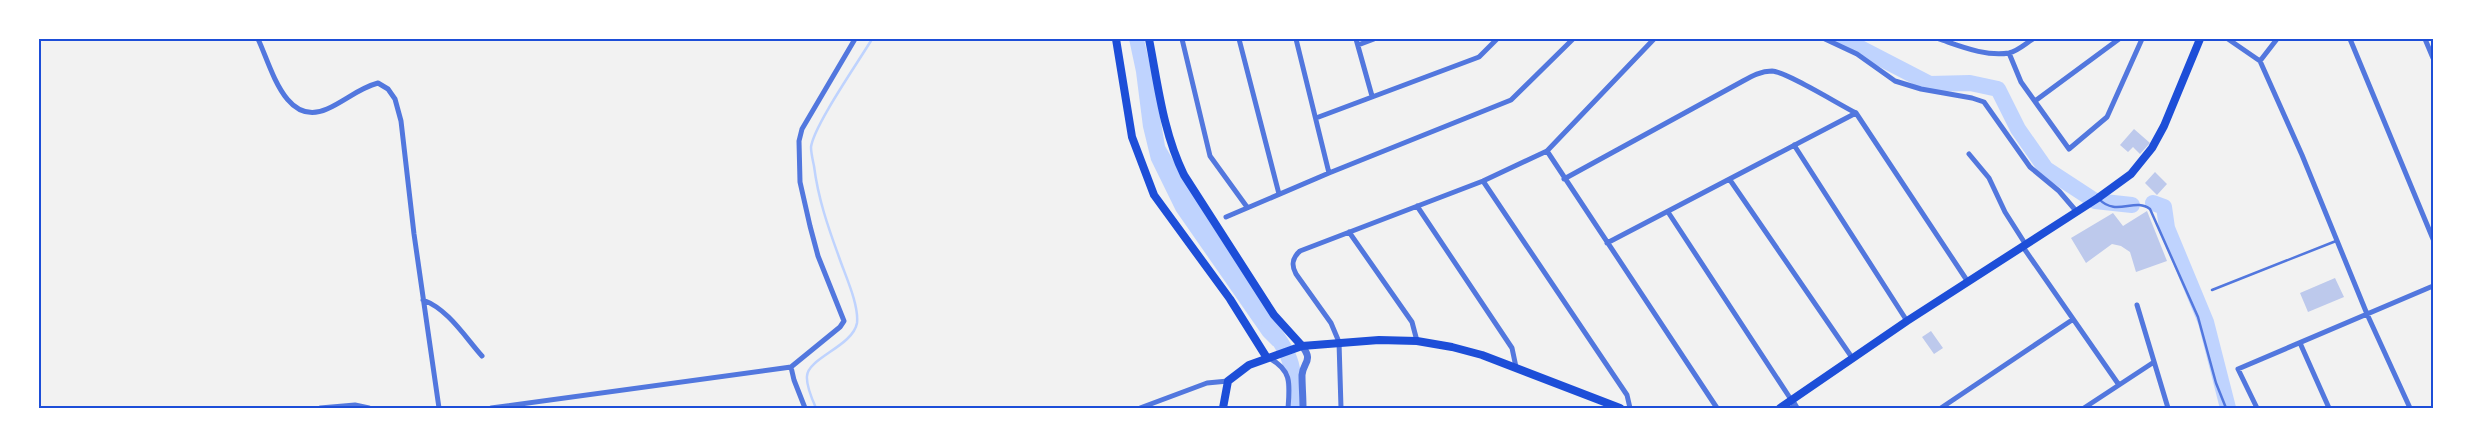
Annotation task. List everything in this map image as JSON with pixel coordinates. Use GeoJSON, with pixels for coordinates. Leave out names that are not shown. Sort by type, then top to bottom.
{"type":"FeatureCollection","features":[{"type":"Feature","properties":{"kind":"main road"},"geometry":{"type":"LineString","coordinates":[[1116,39],[1132,137],[1151,188],[1163,209],[1230,299],[1267,358]]}},
{"type":"Feature","properties":{"kind":"main road"},"geometry":{"type":"LineString","coordinates":[[1149,39],[1168,136],[1184,175],[1274,315],[1298,347]]}},
{"type":"Feature","properties":{"kind":"main road"},"geometry":{"type":"LineString","coordinates":[[1780,408],[1907,321],[2080,210],[2100,200],[2131,174],[2152,148],[2164,126],[2200,39]]}},
{"type":"Feature","properties":{"kind":"main road"},"geometry":{"type":"LineString","coordinates":[[1223,408],[1228,381],[1249,365],[1298,347],[1339,342],[1417,341],[1452,347],[1516,367],[1620,408]]}},
{"type":"Feature","properties":{"kind":"street"},"geometry":{"type":"LineString","coordinates":[[258,39],[289,104],[299,111],[311,114],[326,110],[368,86],[378,84],[388,89],[395,99],[401,121],[423,300],[439,408]]}},
{"type":"Feature","properties":{"kind":"street"},"geometry":{"type":"LineString","coordinates":[[491,408],[791,367],[840,327],[844,321],[818,256],[800,182],[799,141],[802,129],[855,39]]}},
{"type":"Feature","properties":{"kind":"street"},"geometry":{"type":"LineString","coordinates":[[1182,39],[1210,156],[1247,207]]}},
{"type":"Feature","properties":{"kind":"street"},"geometry":{"type":"LineString","coordinates":[[1239,39],[1279,194]]}},
{"type":"Feature","properties":{"kind":"street"},"geometry":{"type":"LineString","coordinates":[[1296,39],[1329,173]]}},
{"type":"Feature","properties":{"kind":"street"},"geometry":{"type":"LineString","coordinates":[[1356,39],[1372,96]]}},
{"type":"Feature","properties":{"kind":"street"},"geometry":{"type":"LineString","coordinates":[[1358,45],[1374,39]]}},
{"type":"Feature","properties":{"kind":"street"},"geometry":{"type":"LineString","coordinates":[[1316,118],[1479,57],[1497,39]]}},
{"type":"Feature","properties":{"kind":"street"},"geometry":{"type":"LineString","coordinates":[[1226,217],[1510,100],[1573,39]]}},
{"type":"Feature","properties":{"kind":"street"},"geometry":{"type":"LineString","coordinates":[[1341,408],[1339,342],[1331,323],[1296,274],[1292,261],[1300,251],[1483,181],[1547,151],[1654,39]]}},
{"type":"Feature","properties":{"kind":"street"},"geometry":{"type":"LineString","coordinates":[[1825,39],[1857,54],[1895,81],[1921,89],[1984,102],[2030,167],[2080,210]]}},
{"type":"Feature","properties":{"kind":"street"},"geometry":{"type":"LineString","coordinates":[[1939,39],[1974,50],[2009,53],[2032,39]]}},
{"type":"Feature","properties":{"kind":"street"},"geometry":{"type":"LineString","coordinates":[[2035,101],[2118,39]]}},
{"type":"Feature","properties":{"kind":"street"},"geometry":{"type":"LineString","coordinates":[[2009,53],[2021,82],[2068,149],[2108,117],[2142,39]]}},
{"type":"Feature","properties":{"kind":"street"},"geometry":{"type":"LineString","coordinates":[[2228,39],[2260,61],[2302,154],[2367,314],[2410,408]]}},
{"type":"Feature","properties":{"kind":"street"},"geometry":{"type":"LineString","coordinates":[[2260,61],[2277,39]]}},
{"type":"Feature","properties":{"kind":"street"},"geometry":{"type":"LineString","coordinates":[[2350,39],[2433,238]]}},
{"type":"Feature","properties":{"kind":"street"},"geometry":{"type":"LineString","coordinates":[[2425,39],[2433,58]]}},
{"type":"Feature","properties":{"kind":"street"},"geometry":{"type":"LineString","coordinates":[[1564,179],[1743,81],[1764,72],[1774,71],[1856,113],[1968,282]]}},
{"type":"Feature","properties":{"kind":"street"},"geometry":{"type":"LineString","coordinates":[[1607,243],[1856,113]]}},
{"type":"Feature","properties":{"kind":"street"},"geometry":{"type":"LineString","coordinates":[[1794,145],[1907,321]]}},
{"type":"Feature","properties":{"kind":"street"},"geometry":{"type":"LineString","coordinates":[[1547,151],[1717,408]]}},
{"type":"Feature","properties":{"kind":"street"},"geometry":{"type":"LineString","coordinates":[[1969,154],[1989,178],[2024,246],[2072,320],[2119,386]]}},
{"type":"Feature","properties":{"kind":"street"},"geometry":{"type":"LineString","coordinates":[[1730,180],[1853,358]]}},
{"type":"Feature","properties":{"kind":"street"},"geometry":{"type":"LineString","coordinates":[[1483,181],[1627,395],[1630,408]]}},
{"type":"Feature","properties":{"kind":"street"},"geometry":{"type":"LineString","coordinates":[[1417,206],[1512,348],[1516,367]]}},
{"type":"Feature","properties":{"kind":"street"},"geometry":{"type":"LineString","coordinates":[[1668,212],[1796,408]]}},
{"type":"Feature","properties":{"kind":"street"},"geometry":{"type":"LineString","coordinates":[[1349,232],[1412,322],[1417,341]]}},
{"type":"Feature","properties":{"kind":"street"},"geometry":{"type":"LineString","coordinates":[[2257,408],[2238,369],[2433,286]]}},
{"type":"Feature","properties":{"kind":"street"},"geometry":{"type":"LineString","coordinates":[[423,300],[434,304],[445,314],[482,356]]}},
{"type":"Feature","properties":{"kind":"street"},"geometry":{"type":"LineString","coordinates":[[2137,305],[2168,408]]}},
{"type":"Feature","properties":{"kind":"street"},"geometry":{"type":"LineString","coordinates":[[1942,408],[2072,320]]}},
{"type":"Feature","properties":{"kind":"street"},"geometry":{"type":"LineString","coordinates":[[2300,343],[2329,408]]}},
{"type":"Feature","properties":{"kind":"street"},"geometry":{"type":"LineString","coordinates":[[1298,347],[1307,353],[1308,362],[1302,375],[1303,408]]}},
{"type":"Feature","properties":{"kind":"street"},"geometry":{"type":"LineString","coordinates":[[1267,358],[1281,365],[1288,375],[1288,408]]}},
{"type":"Feature","properties":{"kind":"street"},"geometry":{"type":"LineString","coordinates":[[2084,408],[2154,362]]}},
{"type":"Feature","properties":{"kind":"street"},"geometry":{"type":"LineString","coordinates":[[791,367],[805,408]]}},
{"type":"Feature","properties":{"kind":"street"},"geometry":{"type":"LineString","coordinates":[[1140,408],[1207,383],[1228,381]]}},
{"type":"Feature","properties":{"kind":"street"},"geometry":{"type":"LineString","coordinates":[[320,408],[354,405],[369,408]]}},
{"type":"Feature","properties":{"kind":"lane"},"geometry":{"type":"LineString","coordinates":[[2100,200],[2112,208],[2145,206],[2150,209],[2198,317],[2216,383],[2226,408]]}},
{"type":"Feature","properties":{"kind":"lane"},"geometry":{"type":"LineString","coordinates":[[2212,290],[2337,240]]}},
{"type":"Feature","properties":{"kind":"water"},"geometry":{"type":"Polygon","coordinates":[[[1129,39],[1144,39],[1155,87],[1165,146],[1207,218],[1288,341],[1273,346],[1263,336],[1176,211],[1151,160],[1143,127],[1136,72],[1129,39]]]}},
{"type":"Feature","properties":{"kind":"building"},"geometry":{"type":"Polygon","coordinates":[[[2134,129],[2150,143],[2140,154],[2133,147],[2128,152],[2120,145],[2134,129]]]}},
{"type":"Feature","properties":{"kind":"building"},"geometry":{"type":"Polygon","coordinates":[[[2155,172],[2167,184],[2157,195],[2145,183],[2155,172]]]}},
{"type":"Feature","properties":{"kind":"building"},"geometry":{"type":"Polygon","coordinates":[[[2147,211],[2167,261],[2136,272],[2130,252],[2121,246],[2112,244],[2086,263],[2071,238],[2113,213],[2123,226],[2147,211]]]}},
{"type":"Feature","properties":{"kind":"building"},"geometry":{"type":"Polygon","coordinates":[[[2335,278],[2344,297],[2308,312],[2300,293],[2335,278]]]}},
{"type":"Feature","properties":{"kind":"building"},"geometry":{"type":"Polygon","coordinates":[[[1931,331],[1943,348],[1934,354],[1922,337],[1931,331]]]}},
{"type":"Feature","properties":{"kind":"waterway"},"geometry":{"type":"LineString","coordinates":[[816,408],[807,384],[809,369],[848,338],[854,331],[857,315],[851,290],[821,201],[811,147],[828,109],[872,39]]}},
{"type":"Feature","properties":{"kind":"waterway"},"geometry":{"type":"LineString","coordinates":[[1843,39],[1930,84],[1970,83],[1998,89],[2018,129],[2046,169],[2095,201],[2132,205]]}},
{"type":"Feature","properties":{"kind":"waterway"},"geometry":{"type":"LineString","coordinates":[[2153,203],[2164,207],[2167,228],[2206,322],[2228,408]]}},
{"type":"Feature","properties":{"kind":"waterway"},"geometry":{"type":"LineString","coordinates":[[1269,326],[1283,347],[1291,364],[1295,408]]}}]}
